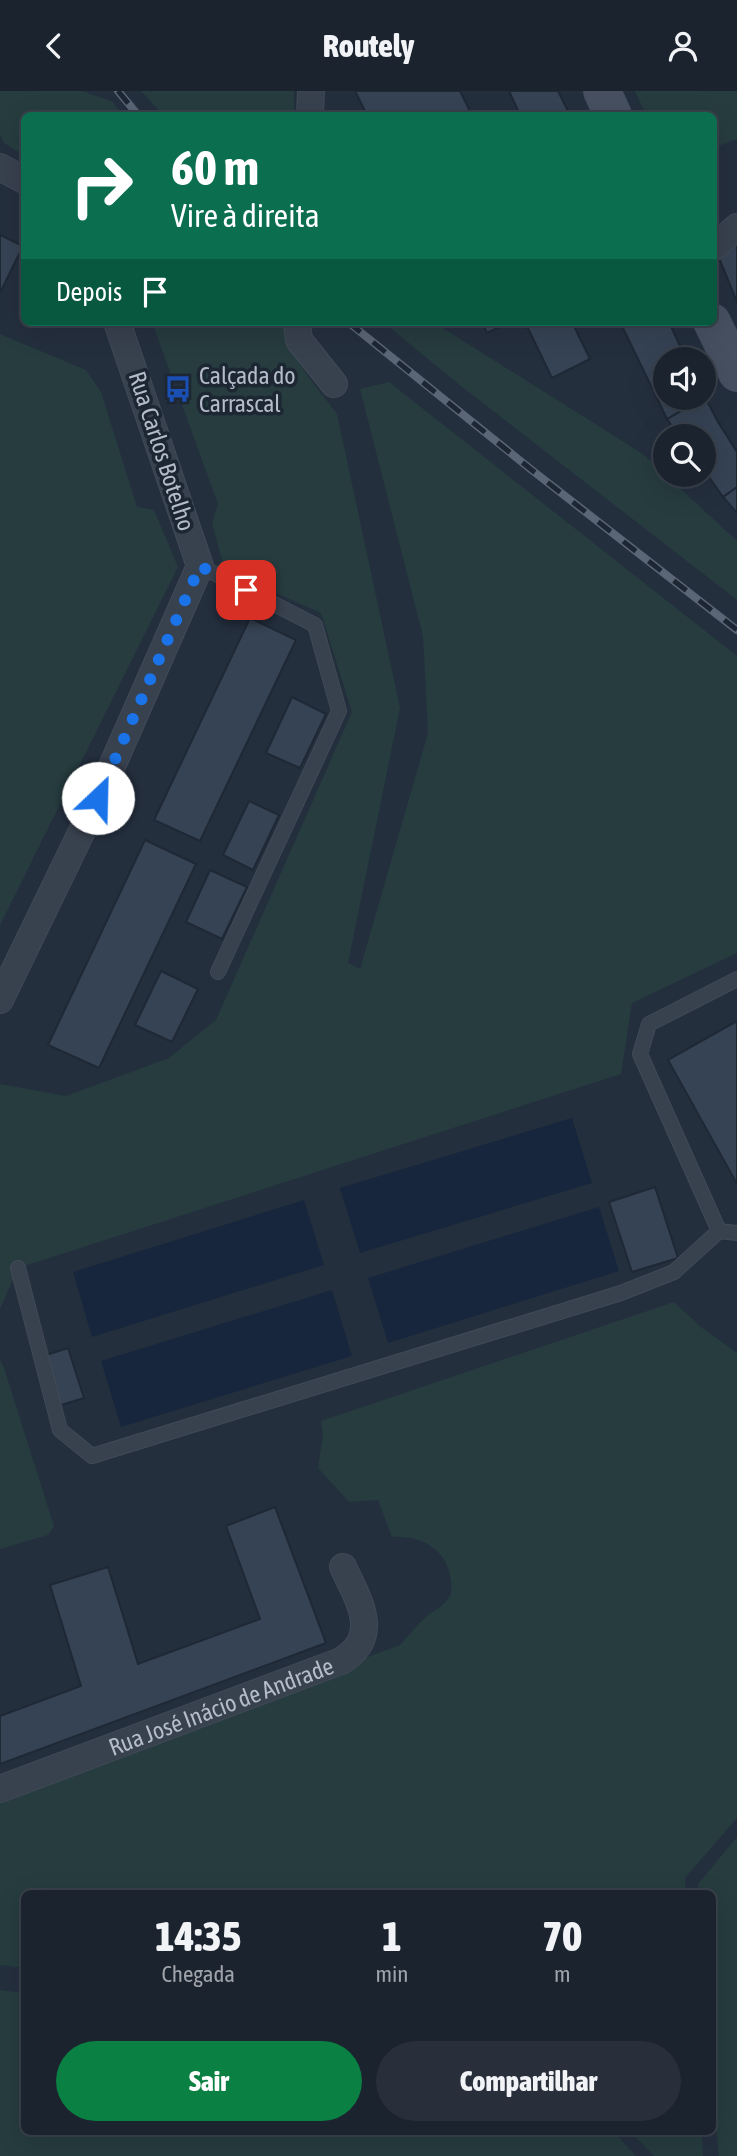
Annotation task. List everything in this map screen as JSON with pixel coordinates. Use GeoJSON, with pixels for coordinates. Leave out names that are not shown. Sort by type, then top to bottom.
{"type":"FeatureCollection","features":[{"type":"Feature","properties":{"kind":"main road"},"geometry":{"type":"LineString","coordinates":[[602,91],[612,112]]}},
{"type":"Feature","properties":{"kind":"main road"},"geometry":{"type":"LineString","coordinates":[[714,326],[737,373]]}},
{"type":"Feature","properties":{"kind":"street"},"geometry":{"type":"LineString","coordinates":[[310,112],[311,91]]}},
{"type":"Feature","properties":{"kind":"street"},"geometry":{"type":"LineString","coordinates":[[0,167],[21,178]]}},
{"type":"Feature","properties":{"kind":"street"},"geometry":{"type":"LineString","coordinates":[[717,244],[737,227]]}},
{"type":"Feature","properties":{"kind":"street","name":"Rua Carlos Botelho"},"geometry":{"type":"LineString","coordinates":[[118,326],[200,566]]}},
{"type":"Feature","properties":{"kind":"street"},"geometry":{"type":"LineString","coordinates":[[297,326],[299,340],[334,384]]}},
{"type":"Feature","properties":{"kind":"street"},"geometry":{"type":"LineString","coordinates":[[0,1000],[98,798],[200,566]]}},
{"type":"Feature","properties":{"kind":"street","name":"Rua José Inácio de Andrade"},"geometry":{"type":"LineString","coordinates":[[0,1789],[352,1655],[365,1635],[364,1620],[344,1567]]}},
{"type":"Feature","properties":{"kind":"lane"},"geometry":{"type":"LineString","coordinates":[[200,566],[315,625],[339,711],[218,972]]}},
{"type":"Feature","properties":{"kind":"lane"},"geometry":{"type":"LineString","coordinates":[[719,1231],[640,1054],[649,1024],[737,979]]}},
{"type":"Feature","properties":{"kind":"lane"},"geometry":{"type":"LineString","coordinates":[[18,1268],[60,1430],[92,1456],[621,1293],[674,1272],[719,1231],[737,1233]]}},
{"type":"Feature","properties":{"kind":"green space"},"geometry":{"type":"Polygon","coordinates":[[[0,91],[83,91],[113,102],[120,112],[21,112],[21,153],[4,143],[0,135],[0,91]]]}},
{"type":"Feature","properties":{"kind":"green space"},"geometry":{"type":"Polygon","coordinates":[[[141,91],[294,91],[294,112],[160,112],[141,91]]]}},
{"type":"Feature","properties":{"kind":"green space"},"geometry":{"type":"Polygon","coordinates":[[[635,91],[737,91],[737,139],[717,147],[717,112],[645,112],[635,91]]]}},
{"type":"Feature","properties":{"kind":"green space"},"geometry":{"type":"Polygon","coordinates":[[[153,326],[285,326],[297,358],[337,414],[400,708],[348,963],[360,969],[428,733],[423,636],[360,389],[389,382],[737,656],[737,953],[632,1003],[621,1074],[18,1268],[0,1309],[0,1084],[66,1096],[169,1058],[216,1020],[352,712],[321,613],[217,567],[222,560],[212,523],[218,504],[182,405],[190,401],[180,376],[172,378],[153,326]]]}},
{"type":"Feature","properties":{"kind":"green space"},"geometry":{"type":"Polygon","coordinates":[[[388,326],[441,327],[643,454],[653,463],[653,487],[679,487],[737,541],[737,600],[388,326]]]}},
{"type":"Feature","properties":{"kind":"green space"},"geometry":{"type":"Polygon","coordinates":[[[0,334],[86,370],[101,392],[137,507],[154,510],[178,567],[0,925],[0,334]]]}},
{"type":"Feature","properties":{"kind":"green space"},"geometry":{"type":"Polygon","coordinates":[[[674,1302],[701,1327],[737,1353],[737,1818],[685,1878],[686,1890],[21,1890],[21,1968],[0,1965],[0,1803],[73,1776],[71,1767],[400,1645],[423,1620],[449,1598],[449,1569],[438,1552],[413,1539],[392,1537],[378,1500],[349,1502],[318,1468],[323,1433],[321,1421],[674,1302]]]}},
{"type":"Feature","properties":{"kind":"green space"},"geometry":{"type":"Polygon","coordinates":[[[0,1360],[54,1526],[48,1535],[0,1549],[0,1360]]]}},
{"type":"Feature","properties":{"kind":"green space"},"geometry":{"type":"Polygon","coordinates":[[[737,1837],[737,2156],[719,2156],[716,2127],[716,1890],[699,1890],[698,1884],[737,1837]]]}},
{"type":"Feature","properties":{"kind":"green space"},"geometry":{"type":"Polygon","coordinates":[[[0,1990],[21,1993],[21,2135],[617,2135],[636,2156],[0,2156],[0,1990]]]}},
{"type":"Feature","properties":{"kind":"green space"},"geometry":{"type":"Polygon","coordinates":[[[634,2135],[702,2135],[703,2156],[654,2156],[634,2135]]]}},
{"type":"Feature","properties":{"kind":"water"},"geometry":{"type":"Polygon","coordinates":[[[572,1118],[592,1183],[360,1253],[340,1188],[572,1118]]]}},
{"type":"Feature","properties":{"kind":"water"},"geometry":{"type":"Polygon","coordinates":[[[304,1200],[324,1265],[92,1337],[73,1272],[304,1200]]]}},
{"type":"Feature","properties":{"kind":"water"},"geometry":{"type":"Polygon","coordinates":[[[599,1207],[619,1271],[388,1343],[368,1278],[599,1207]]]}},
{"type":"Feature","properties":{"kind":"water"},"geometry":{"type":"Polygon","coordinates":[[[332,1290],[352,1356],[121,1427],[101,1361],[332,1290]]]}},
{"type":"Feature","properties":{"kind":"building"},"geometry":{"type":"Polygon","coordinates":[[[355,91],[460,91],[470,112],[366,112],[355,91]]]}},
{"type":"Feature","properties":{"kind":"building"},"geometry":{"type":"Polygon","coordinates":[[[509,91],[558,91],[568,112],[519,112],[509,91]]]}},
{"type":"Feature","properties":{"kind":"building"},"geometry":{"type":"Polygon","coordinates":[[[0,235],[21,245],[21,250],[0,293],[0,235]]]}},
{"type":"Feature","properties":{"kind":"building"},"geometry":{"type":"Polygon","coordinates":[[[737,237],[737,302],[717,253],[737,237]]]}},
{"type":"Feature","properties":{"kind":"building"},"geometry":{"type":"Polygon","coordinates":[[[484,326],[502,326],[487,333],[484,326]]]}},
{"type":"Feature","properties":{"kind":"building"},"geometry":{"type":"Polygon","coordinates":[[[527,326],[574,326],[590,359],[552,378],[527,326]]]}},
{"type":"Feature","properties":{"kind":"building"},"geometry":{"type":"Polygon","coordinates":[[[622,326],[671,326],[680,347],[653,347],[653,390],[622,326]]]}},
{"type":"Feature","properties":{"kind":"building"},"geometry":{"type":"Polygon","coordinates":[[[663,410],[683,410],[667,419],[663,410]]]}},
{"type":"Feature","properties":{"kind":"building"},"geometry":{"type":"Polygon","coordinates":[[[683,410],[712,410],[737,452],[737,487],[723,497],[716,487],[716,424],[671,424],[667,419],[683,410]]]}},
{"type":"Feature","properties":{"kind":"building"},"geometry":{"type":"Polygon","coordinates":[[[737,487],[737,513],[723,497],[737,487]]]}},
{"type":"Feature","properties":{"kind":"building"},"geometry":{"type":"Polygon","coordinates":[[[250,618],[296,640],[200,841],[154,820],[250,618]]]}},
{"type":"Feature","properties":{"kind":"building"},"geometry":{"type":"Polygon","coordinates":[[[292,697],[326,714],[300,768],[266,753],[292,697]]]}},
{"type":"Feature","properties":{"kind":"building"},"geometry":{"type":"Polygon","coordinates":[[[249,801],[279,815],[253,870],[223,855],[249,801]]]}},
{"type":"Feature","properties":{"kind":"building"},"geometry":{"type":"Polygon","coordinates":[[[145,840],[196,864],[99,1068],[48,1045],[145,840]]]}},
{"type":"Feature","properties":{"kind":"building"},"geometry":{"type":"Polygon","coordinates":[[[210,870],[247,887],[222,939],[186,922],[210,870]]]}},
{"type":"Feature","properties":{"kind":"building"},"geometry":{"type":"Polygon","coordinates":[[[161,971],[198,989],[172,1042],[135,1025],[161,971]]]}},
{"type":"Feature","properties":{"kind":"building"},"geometry":{"type":"Polygon","coordinates":[[[737,1021],[737,1184],[668,1060],[737,1021]]]}},
{"type":"Feature","properties":{"kind":"building"},"geometry":{"type":"Polygon","coordinates":[[[655,1187],[678,1258],[632,1272],[609,1202],[655,1187]]]}},
{"type":"Feature","properties":{"kind":"building"},"geometry":{"type":"Polygon","coordinates":[[[68,1348],[84,1398],[58,1406],[43,1356],[68,1348]]]}},
{"type":"Feature","properties":{"kind":"building"},"geometry":{"type":"Polygon","coordinates":[[[275,1507],[326,1643],[0,1764],[0,1716],[81,1686],[50,1585],[108,1567],[138,1664],[260,1619],[226,1526],[275,1507]]]}},
{"type":"Feature","properties":{"kind":"railway"},"geometry":{"type":"LineString","coordinates":[[118,91],[136,112]]}},
{"type":"Feature","properties":{"kind":"railway"},"geometry":{"type":"LineString","coordinates":[[353,326],[737,630]]}},
{"type":"Feature","properties":{"kind":"place","name":"Calçada do Carrascal"},"geometry":{"type":"Point","coordinates":[178,389]}},
{"type":"Feature","properties":{"kind":"route"},"geometry":{"type":"LineString","coordinates":[[98,798],[200,566],[246,590]]}}]}
